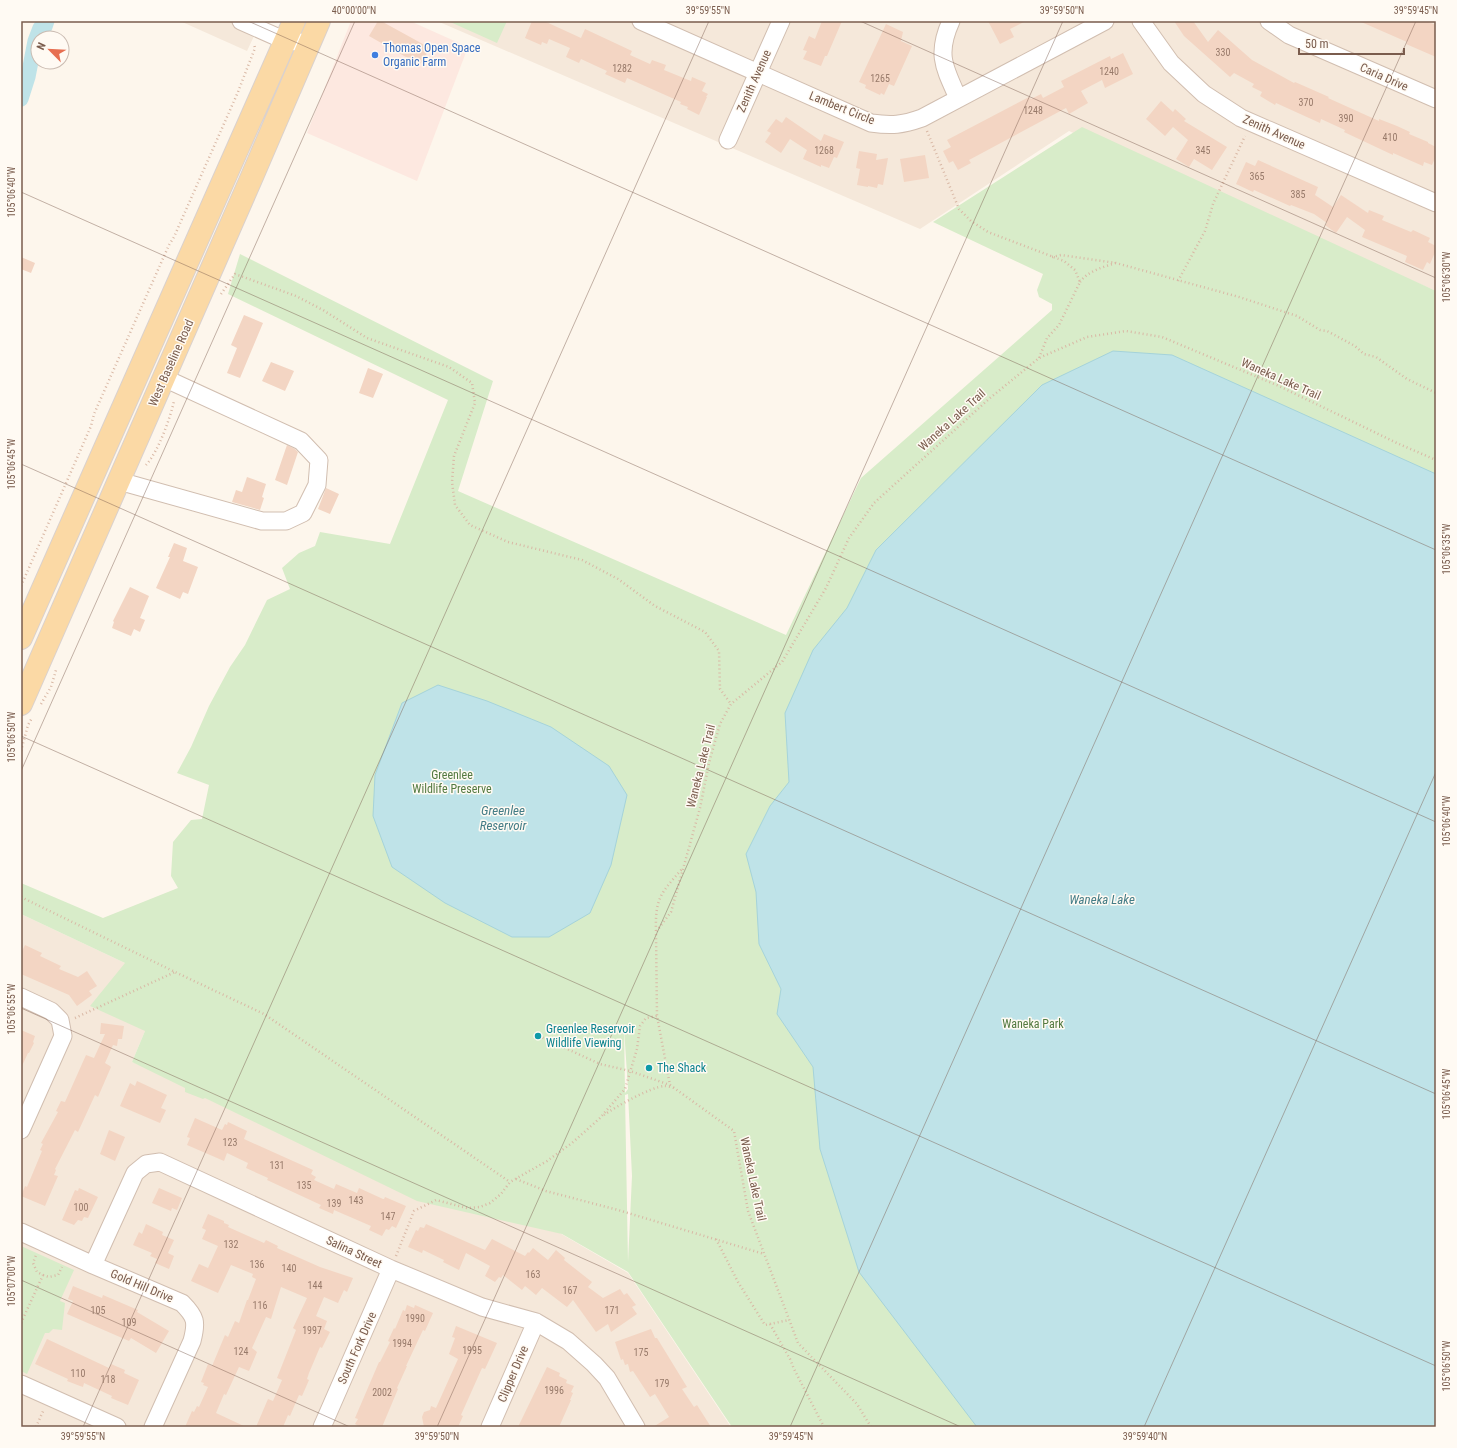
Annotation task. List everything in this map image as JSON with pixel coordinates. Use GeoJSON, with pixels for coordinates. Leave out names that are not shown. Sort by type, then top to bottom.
{"type":"FeatureCollection","features":[{"type":"Feature","properties":{"kind":"main road","name":"West Baseline Road"},"geometry":{"type":"LineString","coordinates":[[21,704],[319,21]]}},
{"type":"Feature","properties":{"kind":"main road"},"geometry":{"type":"LineString","coordinates":[[21,638],[291,26]]}},
{"type":"Feature","properties":{"kind":"main road"},"geometry":{"type":"LineString","coordinates":[[74,520],[98,529]]}},
{"type":"Feature","properties":{"kind":"street"},"geometry":{"type":"LineString","coordinates":[[241,21],[291,26],[310,43]]}},
{"type":"Feature","properties":{"kind":"street","name":"Lambert Circle"},"geometry":{"type":"LineString","coordinates":[[641,21],[871,123],[892,126],[922,118],[1106,21]]}},
{"type":"Feature","properties":{"kind":"street","name":"Zenith Avenue"},"geometry":{"type":"LineString","coordinates":[[728,140],[781,21]]}},
{"type":"Feature","properties":{"kind":"street"},"geometry":{"type":"LineString","coordinates":[[951,21],[946,31],[942,52],[946,71],[958,98]]}},
{"type":"Feature","properties":{"kind":"street","name":"Zenith Avenue"},"geometry":{"type":"LineString","coordinates":[[1141,21],[1171,63],[1204,94],[1241,118],[1436,203]]}},
{"type":"Feature","properties":{"kind":"street","name":"Caria Drive"},"geometry":{"type":"LineString","coordinates":[[1269,21],[1289,35],[1436,99]]}},
{"type":"Feature","properties":{"kind":"street"},"geometry":{"type":"LineString","coordinates":[[119,481],[262,521],[286,521],[303,513],[317,485],[319,460],[301,441],[164,378]]}},
{"type":"Feature","properties":{"kind":"street"},"geometry":{"type":"LineString","coordinates":[[21,997],[51,1011],[61,1022],[63,1036],[21,1130]]}},
{"type":"Feature","properties":{"kind":"street","name":"Salina Street"},"geometry":{"type":"LineString","coordinates":[[93,1265],[135,1173],[146,1164],[160,1162],[391,1269],[482,1307],[536,1322],[568,1341],[594,1364],[607,1378],[636,1427]]}},
{"type":"Feature","properties":{"kind":"street","name":"Gold Hill Drive"},"geometry":{"type":"LineString","coordinates":[[21,1232],[182,1303],[192,1313],[196,1327],[192,1341],[153,1427]]}},
{"type":"Feature","properties":{"kind":"street","name":"South Fork Drive"},"geometry":{"type":"LineString","coordinates":[[322,1427],[391,1269]]}},
{"type":"Feature","properties":{"kind":"street","name":"Clipper Drive"},"geometry":{"type":"LineString","coordinates":[[490,1427],[536,1322]]}},
{"type":"Feature","properties":{"kind":"street"},"geometry":{"type":"LineString","coordinates":[[21,1384],[98,1423],[117,1427]]}},
{"type":"Feature","properties":{"kind":"path"},"geometry":{"type":"LineString","coordinates":[[21,586],[91,426],[94,414],[235,98],[255,48],[254,43]]}},
{"type":"Feature","properties":{"kind":"path"},"geometry":{"type":"LineString","coordinates":[[922,118],[959,209],[971,221],[988,232],[1064,261],[1075,270],[1080,282]]}},
{"type":"Feature","properties":{"kind":"path"},"geometry":{"type":"LineString","coordinates":[[1178,281],[1205,231],[1213,204],[1251,123]]}},
{"type":"Feature","properties":{"kind":"path"},"geometry":{"type":"LineString","coordinates":[[1052,257],[1061,255],[1116,263],[1238,297],[1297,316],[1320,330],[1327,331],[1355,346],[1364,354],[1376,357],[1407,379],[1436,393]]}},
{"type":"Feature","properties":{"kind":"path"},"geometry":{"type":"LineString","coordinates":[[1039,358],[1048,338],[1059,324],[1080,282],[1090,273],[1102,267],[1116,263]]}},
{"type":"Feature","properties":{"kind":"path"},"geometry":{"type":"LineString","coordinates":[[236,274],[296,296],[323,310],[367,338],[449,367],[472,382],[475,403],[454,456],[452,482],[455,505],[470,525],[508,542],[582,560],[618,579],[654,606],[706,632],[719,652],[720,690],[731,704]]}},
{"type":"Feature","properties":{"kind":"path","name":"Waneka Lake Trail"},"geometry":{"type":"LineString","coordinates":[[656,932],[672,912],[720,724],[731,704],[782,662],[826,588],[849,538],[874,503],[990,398],[1039,358],[1087,337],[1126,331],[1162,337],[1279,386],[1398,444],[1436,460]]}},
{"type":"Feature","properties":{"kind":"path","name":"Waneka Lake Trail"},"geometry":{"type":"LineString","coordinates":[[683,867],[661,894],[656,916],[657,1016],[670,1085],[734,1130],[748,1211],[798,1343],[857,1404],[871,1427]]}},
{"type":"Feature","properties":{"kind":"path"},"geometry":{"type":"LineString","coordinates":[[21,897],[264,1014],[510,1182]]}},
{"type":"Feature","properties":{"kind":"path"},"geometry":{"type":"LineString","coordinates":[[61,1022],[175,972]]}},
{"type":"Feature","properties":{"kind":"path"},"geometry":{"type":"LineString","coordinates":[[600,1118],[625,1089],[637,1049],[640,1026],[646,1018],[657,1016]]}},
{"type":"Feature","properties":{"kind":"path"},"geometry":{"type":"LineString","coordinates":[[538,1036],[600,1064],[630,1071],[670,1085]]}},
{"type":"Feature","properties":{"kind":"path"},"geometry":{"type":"LineString","coordinates":[[391,1269],[414,1211],[436,1200],[467,1208],[480,1207],[490,1203],[501,1194],[510,1182],[547,1161],[572,1144],[600,1118],[616,1106],[648,1091],[664,1086],[675,1088]]}},
{"type":"Feature","properties":{"kind":"path"},"geometry":{"type":"LineString","coordinates":[[515,1179],[546,1191],[618,1210],[764,1254]]}},
{"type":"Feature","properties":{"kind":"path"},"geometry":{"type":"LineString","coordinates":[[716,1239],[738,1282],[765,1325],[789,1320]]}},
{"type":"Feature","properties":{"kind":"path"},"geometry":{"type":"LineString","coordinates":[[42,1242],[33,1263],[37,1272],[43,1275],[49,1277],[58,1274],[69,1254]]}},
{"type":"Feature","properties":{"kind":"path"},"geometry":{"type":"LineString","coordinates":[[21,1323],[43,1275]]}},
{"type":"Feature","properties":{"kind":"path"},"geometry":{"type":"LineString","coordinates":[[770,1324],[790,1359],[824,1427]]}},
{"type":"Feature","properties":{"kind":"shaded area"},"geometry":{"type":"Polygon","coordinates":[[[180,21],[261,21],[247,51],[180,21]]]}},
{"type":"Feature","properties":{"kind":"shaded area"},"geometry":{"type":"Polygon","coordinates":[[[351,21],[410,21],[468,47],[417,181],[307,133],[351,21]]]}},
{"type":"Feature","properties":{"kind":"shaded area"},"geometry":{"type":"Polygon","coordinates":[[[437,21],[1436,21],[1436,291],[1069,131],[920,229],[437,21]]]}},
{"type":"Feature","properties":{"kind":"shaded area"},"geometry":{"type":"Polygon","coordinates":[[[21,914],[125,963],[145,1031],[132,1062],[558,1232],[628,1273],[731,1427],[21,1427],[21,914]]]}},
{"type":"Feature","properties":{"kind":"green space"},"geometry":{"type":"Polygon","coordinates":[[[448,21],[507,21],[497,43],[448,21]]]}},
{"type":"Feature","properties":{"kind":"green space","name":"Waneka Park"},"geometry":{"type":"Polygon","coordinates":[[[1082,127],[1436,291],[1436,1427],[732,1427],[628,1272],[562,1234],[417,1201],[205,1098],[203,1099],[185,1092],[185,1088],[132,1062],[145,1031],[90,1006],[125,963],[21,914],[21,883],[103,918],[178,888],[171,876],[173,842],[191,820],[202,819],[209,785],[177,773],[191,747],[209,706],[230,667],[245,645],[267,600],[290,589],[282,568],[299,553],[315,546],[320,532],[390,544],[448,400],[228,294],[240,254],[493,381],[458,491],[786,635],[861,478],[1052,310],[1052,304],[1039,297],[1037,290],[1043,274],[933,222],[1082,127]],[[624,1028],[625,1092],[625,1093],[628,1089],[624,1028]],[[628,1094],[625,1095],[628,1262],[632,1176],[628,1094]]]}},
{"type":"Feature","properties":{"kind":"green space"},"geometry":{"type":"Polygon","coordinates":[[[21,1246],[74,1270],[60,1301],[65,1303],[62,1330],[53,1329],[49,1333],[45,1333],[27,1374],[21,1371],[21,1246]]]}},
{"type":"Feature","properties":{"kind":"water","name":"Waneka Lake"},"geometry":{"type":"Polygon","coordinates":[[[1113,351],[1172,355],[1436,474],[1436,1427],[977,1427],[859,1272],[820,1149],[813,1067],[777,1014],[781,989],[759,944],[756,892],[746,854],[770,806],[789,782],[785,713],[813,650],[847,608],[876,550],[1042,385],[1113,351]]]}},
{"type":"Feature","properties":{"kind":"water","name":"Greenlee Reservoir"},"geometry":{"type":"Polygon","coordinates":[[[438,685],[487,701],[551,727],[609,766],[627,795],[611,865],[590,913],[549,937],[512,937],[445,903],[392,867],[373,816],[375,775],[402,703],[438,685]]]}},
{"type":"Feature","properties":{"kind":"building"},"geometry":{"type":"Polygon","coordinates":[[[378,21],[381,21],[430,48],[420,65],[369,36],[378,21]]]}},
{"type":"Feature","properties":{"kind":"building"},"geometry":{"type":"Polygon","coordinates":[[[532,21],[544,21],[581,38],[585,29],[632,51],[630,55],[650,64],[652,60],[666,65],[664,70],[691,81],[692,77],[706,83],[702,91],[708,94],[699,115],[687,109],[688,107],[680,104],[681,102],[627,78],[625,83],[605,74],[607,71],[581,59],[579,63],[566,57],[570,48],[549,39],[547,44],[542,42],[541,45],[525,38],[532,21]]]}},
{"type":"Feature","properties":{"kind":"building"},"geometry":{"type":"Polygon","coordinates":[[[822,21],[842,21],[827,56],[825,56],[821,66],[803,59],[807,51],[803,50],[809,36],[815,39],[822,21]]]}},
{"type":"Feature","properties":{"kind":"building"},"geometry":{"type":"Polygon","coordinates":[[[988,21],[1026,21],[1010,29],[1014,37],[1000,44],[988,21]]]}},
{"type":"Feature","properties":{"kind":"building"},"geometry":{"type":"Polygon","coordinates":[[[1174,21],[1193,21],[1208,42],[1218,30],[1252,60],[1294,83],[1295,82],[1329,97],[1328,98],[1379,121],[1379,119],[1397,126],[1410,132],[1409,134],[1428,142],[1436,147],[1436,156],[1432,165],[1424,162],[1423,166],[1393,153],[1393,155],[1344,132],[1345,130],[1321,119],[1320,123],[1276,103],[1275,105],[1260,96],[1262,92],[1252,87],[1254,84],[1234,73],[1230,77],[1184,36],[1174,21]]]}},
{"type":"Feature","properties":{"kind":"building"},"geometry":{"type":"Polygon","coordinates":[[[1359,21],[1426,21],[1436,25],[1436,57],[1406,44],[1407,42],[1359,21]]]}},
{"type":"Feature","properties":{"kind":"building"},"geometry":{"type":"Polygon","coordinates":[[[886,24],[903,32],[901,41],[912,46],[894,86],[889,84],[884,95],[881,93],[880,95],[865,88],[866,85],[859,82],[886,24]]]}},
{"type":"Feature","properties":{"kind":"building"},"geometry":{"type":"Polygon","coordinates":[[[1123,53],[1133,74],[1105,88],[1102,80],[1081,91],[1088,103],[1069,114],[1066,108],[969,160],[971,163],[958,170],[953,161],[949,163],[943,151],[951,147],[947,140],[1029,97],[1031,99],[1041,94],[1043,98],[1064,87],[1061,81],[1110,56],[1111,59],[1123,53]]]}},
{"type":"Feature","properties":{"kind":"building"},"geometry":{"type":"Polygon","coordinates":[[[1161,101],[1173,112],[1175,109],[1186,119],[1184,121],[1227,147],[1212,170],[1194,159],[1189,167],[1176,159],[1188,140],[1173,127],[1165,136],[1146,119],[1161,101]]]}},
{"type":"Feature","properties":{"kind":"building"},"geometry":{"type":"Polygon","coordinates":[[[786,117],[821,141],[824,134],[844,142],[837,158],[834,157],[829,168],[821,165],[821,167],[803,159],[807,150],[790,139],[781,153],[765,142],[771,133],[767,131],[776,119],[782,123],[786,117]]]}},
{"type":"Feature","properties":{"kind":"building"},"geometry":{"type":"Polygon","coordinates":[[[859,151],[877,154],[876,160],[888,158],[883,185],[878,184],[877,188],[857,185],[860,169],[856,168],[859,151]]]}},
{"type":"Feature","properties":{"kind":"building"},"geometry":{"type":"Polygon","coordinates":[[[925,155],[929,178],[904,182],[900,159],[925,155]]]}},
{"type":"Feature","properties":{"kind":"building"},"geometry":{"type":"Polygon","coordinates":[[[1258,160],[1318,187],[1315,195],[1333,207],[1341,195],[1368,213],[1369,210],[1384,216],[1382,220],[1411,232],[1413,230],[1430,238],[1428,242],[1436,246],[1436,250],[1430,264],[1427,262],[1423,270],[1405,262],[1407,256],[1362,237],[1365,230],[1347,217],[1336,233],[1325,225],[1327,223],[1314,214],[1291,205],[1290,206],[1254,190],[1253,192],[1236,184],[1246,162],[1255,166],[1258,160]]]}},
{"type":"Feature","properties":{"kind":"building"},"geometry":{"type":"Polygon","coordinates":[[[21,257],[35,263],[31,273],[21,269],[21,257]]]}},
{"type":"Feature","properties":{"kind":"building"},"geometry":{"type":"Polygon","coordinates":[[[244,315],[263,323],[240,378],[227,373],[237,348],[231,345],[244,315]]]}},
{"type":"Feature","properties":{"kind":"building"},"geometry":{"type":"Polygon","coordinates":[[[271,362],[294,371],[285,391],[262,381],[271,362]]]}},
{"type":"Feature","properties":{"kind":"building"},"geometry":{"type":"Polygon","coordinates":[[[368,368],[383,374],[373,398],[359,393],[368,368]]]}},
{"type":"Feature","properties":{"kind":"building"},"geometry":{"type":"Polygon","coordinates":[[[287,445],[298,452],[287,485],[275,480],[287,445]]]}},
{"type":"Feature","properties":{"kind":"building"},"geometry":{"type":"Polygon","coordinates":[[[247,477],[266,484],[260,510],[232,502],[236,490],[242,492],[247,477]]]}},
{"type":"Feature","properties":{"kind":"building"},"geometry":{"type":"Polygon","coordinates":[[[326,488],[339,494],[330,514],[318,509],[326,488]]]}},
{"type":"Feature","properties":{"kind":"building"},"geometry":{"type":"Polygon","coordinates":[[[174,543],[187,548],[183,561],[198,567],[188,594],[183,592],[180,599],[156,588],[170,557],[168,557],[174,543]]]}},
{"type":"Feature","properties":{"kind":"building"},"geometry":{"type":"Polygon","coordinates":[[[130,587],[149,596],[140,618],[145,620],[140,632],[134,629],[131,636],[112,628],[113,621],[130,587]]]}},
{"type":"Feature","properties":{"kind":"building"},"geometry":{"type":"Polygon","coordinates":[[[25,945],[42,953],[40,956],[61,966],[59,969],[78,977],[87,971],[97,986],[89,991],[92,995],[77,1006],[69,995],[21,974],[21,953],[25,945]]]}},
{"type":"Feature","properties":{"kind":"building"},"geometry":{"type":"Polygon","coordinates":[[[101,1023],[124,1026],[122,1039],[118,1039],[117,1046],[113,1045],[105,1063],[111,1067],[98,1097],[95,1095],[78,1132],[75,1130],[55,1169],[54,1175],[58,1176],[45,1206],[21,1196],[25,1186],[27,1187],[42,1151],[40,1150],[43,1144],[41,1143],[58,1112],[56,1111],[61,1101],[65,1102],[86,1055],[94,1058],[105,1034],[100,1034],[101,1023]]]}},
{"type":"Feature","properties":{"kind":"building"},"geometry":{"type":"Polygon","coordinates":[[[21,1030],[35,1036],[34,1043],[21,1068],[21,1030]]]}},
{"type":"Feature","properties":{"kind":"building"},"geometry":{"type":"Polygon","coordinates":[[[137,1081],[167,1095],[161,1108],[166,1110],[160,1123],[120,1106],[130,1083],[135,1086],[137,1081]]]}},
{"type":"Feature","properties":{"kind":"building"},"geometry":{"type":"Polygon","coordinates":[[[195,1118],[222,1130],[228,1122],[247,1131],[244,1139],[313,1170],[311,1174],[316,1177],[314,1180],[334,1189],[336,1184],[357,1193],[359,1188],[383,1199],[385,1197],[406,1206],[396,1228],[392,1226],[389,1230],[386,1229],[382,1236],[369,1230],[371,1226],[334,1210],[333,1214],[319,1208],[321,1205],[267,1180],[268,1178],[246,1168],[248,1163],[227,1153],[224,1161],[187,1145],[190,1138],[187,1137],[195,1118]]]}},
{"type":"Feature","properties":{"kind":"building"},"geometry":{"type":"Polygon","coordinates":[[[109,1130],[125,1137],[115,1161],[100,1154],[109,1130]]]}},
{"type":"Feature","properties":{"kind":"building"},"geometry":{"type":"Polygon","coordinates":[[[79,1188],[98,1197],[88,1218],[84,1217],[82,1221],[78,1220],[74,1225],[62,1220],[75,1190],[78,1191],[79,1188]]]}},
{"type":"Feature","properties":{"kind":"building"},"geometry":{"type":"Polygon","coordinates":[[[159,1188],[182,1198],[177,1210],[172,1208],[171,1211],[152,1203],[159,1188]]]}},
{"type":"Feature","properties":{"kind":"building"},"geometry":{"type":"Polygon","coordinates":[[[208,1214],[224,1221],[224,1223],[229,1225],[228,1227],[264,1243],[266,1240],[278,1246],[277,1248],[320,1267],[353,1278],[347,1292],[344,1290],[338,1303],[324,1297],[316,1316],[327,1321],[324,1329],[330,1332],[322,1348],[320,1347],[309,1373],[307,1379],[309,1380],[302,1396],[299,1395],[290,1416],[288,1415],[283,1427],[256,1427],[268,1399],[273,1401],[282,1380],[277,1378],[296,1330],[293,1328],[307,1298],[281,1287],[271,1319],[266,1317],[252,1348],[257,1352],[249,1371],[239,1367],[226,1395],[224,1394],[216,1413],[246,1427],[185,1427],[192,1411],[194,1412],[197,1406],[199,1407],[208,1387],[203,1385],[204,1383],[201,1382],[208,1364],[212,1366],[225,1335],[228,1337],[235,1321],[239,1323],[256,1279],[252,1277],[253,1274],[231,1265],[218,1293],[191,1281],[199,1264],[208,1268],[218,1246],[202,1239],[206,1230],[202,1228],[208,1214]]]}},
{"type":"Feature","properties":{"kind":"building"},"geometry":{"type":"Polygon","coordinates":[[[146,1224],[163,1232],[162,1235],[174,1240],[168,1253],[174,1256],[169,1269],[155,1263],[157,1259],[150,1256],[152,1253],[133,1245],[139,1232],[142,1234],[146,1224]]]}},
{"type":"Feature","properties":{"kind":"building"},"geometry":{"type":"Polygon","coordinates":[[[426,1224],[485,1250],[492,1239],[525,1256],[533,1248],[548,1260],[556,1250],[565,1258],[564,1260],[592,1282],[588,1287],[603,1298],[620,1289],[624,1295],[627,1293],[636,1305],[632,1307],[637,1314],[611,1332],[608,1324],[596,1332],[573,1300],[567,1307],[542,1288],[536,1295],[525,1286],[522,1290],[503,1275],[495,1282],[485,1276],[490,1266],[466,1253],[459,1270],[443,1262],[444,1260],[423,1250],[422,1253],[408,1247],[416,1230],[418,1231],[420,1227],[424,1228],[426,1224]]]}},
{"type":"Feature","properties":{"kind":"building"},"geometry":{"type":"Polygon","coordinates":[[[73,1286],[102,1298],[103,1295],[138,1310],[137,1312],[169,1331],[156,1353],[131,1338],[129,1341],[67,1314],[73,1301],[68,1299],[73,1286]]]}},
{"type":"Feature","properties":{"kind":"building"},"geometry":{"type":"Polygon","coordinates":[[[407,1305],[414,1308],[415,1305],[433,1313],[406,1366],[382,1427],[361,1427],[355,1424],[358,1419],[355,1418],[379,1362],[390,1342],[388,1341],[403,1310],[405,1311],[407,1305]]]}},
{"type":"Feature","properties":{"kind":"building"},"geometry":{"type":"Polygon","coordinates":[[[456,1326],[497,1343],[485,1369],[482,1368],[461,1415],[463,1416],[458,1427],[424,1427],[422,1417],[424,1412],[430,1410],[431,1406],[436,1408],[458,1359],[449,1354],[455,1338],[452,1337],[456,1326]]]}},
{"type":"Feature","properties":{"kind":"building"},"geometry":{"type":"Polygon","coordinates":[[[651,1329],[655,1338],[657,1338],[687,1387],[682,1389],[694,1407],[697,1405],[711,1427],[653,1427],[669,1417],[655,1394],[650,1397],[633,1371],[630,1372],[628,1364],[625,1365],[623,1359],[621,1360],[615,1342],[651,1329]]]}},
{"type":"Feature","properties":{"kind":"building"},"geometry":{"type":"Polygon","coordinates":[[[47,1339],[109,1368],[111,1364],[125,1370],[124,1373],[139,1380],[128,1405],[111,1398],[112,1396],[84,1383],[83,1387],[67,1381],[68,1379],[35,1364],[47,1339]]]}},
{"type":"Feature","properties":{"kind":"building"},"geometry":{"type":"Polygon","coordinates":[[[547,1367],[560,1373],[559,1376],[567,1380],[566,1383],[574,1386],[571,1392],[573,1393],[571,1400],[559,1427],[518,1427],[547,1367]]]}},
{"type":"Feature","properties":{"kind":"waterway"},"geometry":{"type":"LineString","coordinates":[[21,99],[28,77],[35,41],[40,28],[45,27],[47,21]]}},
{"type":"Feature","properties":{"kind":"place","name":"Thomas Open Space Organic Farm"},"geometry":{"type":"Point","coordinates":[375,55]}},
{"type":"Feature","properties":{"kind":"place","name":"Greenlee Reservoir Wildlife Viewing"},"geometry":{"type":"Point","coordinates":[538,1036]}},
{"type":"Feature","properties":{"kind":"place","name":"The Shack"},"geometry":{"type":"Point","coordinates":[649,1068]}},
{"type":"Feature","properties":{"kind":"park label","name":"Greenlee Wildlife Preserve"},"geometry":{"type":"Point","coordinates":[452,782]}}]}
